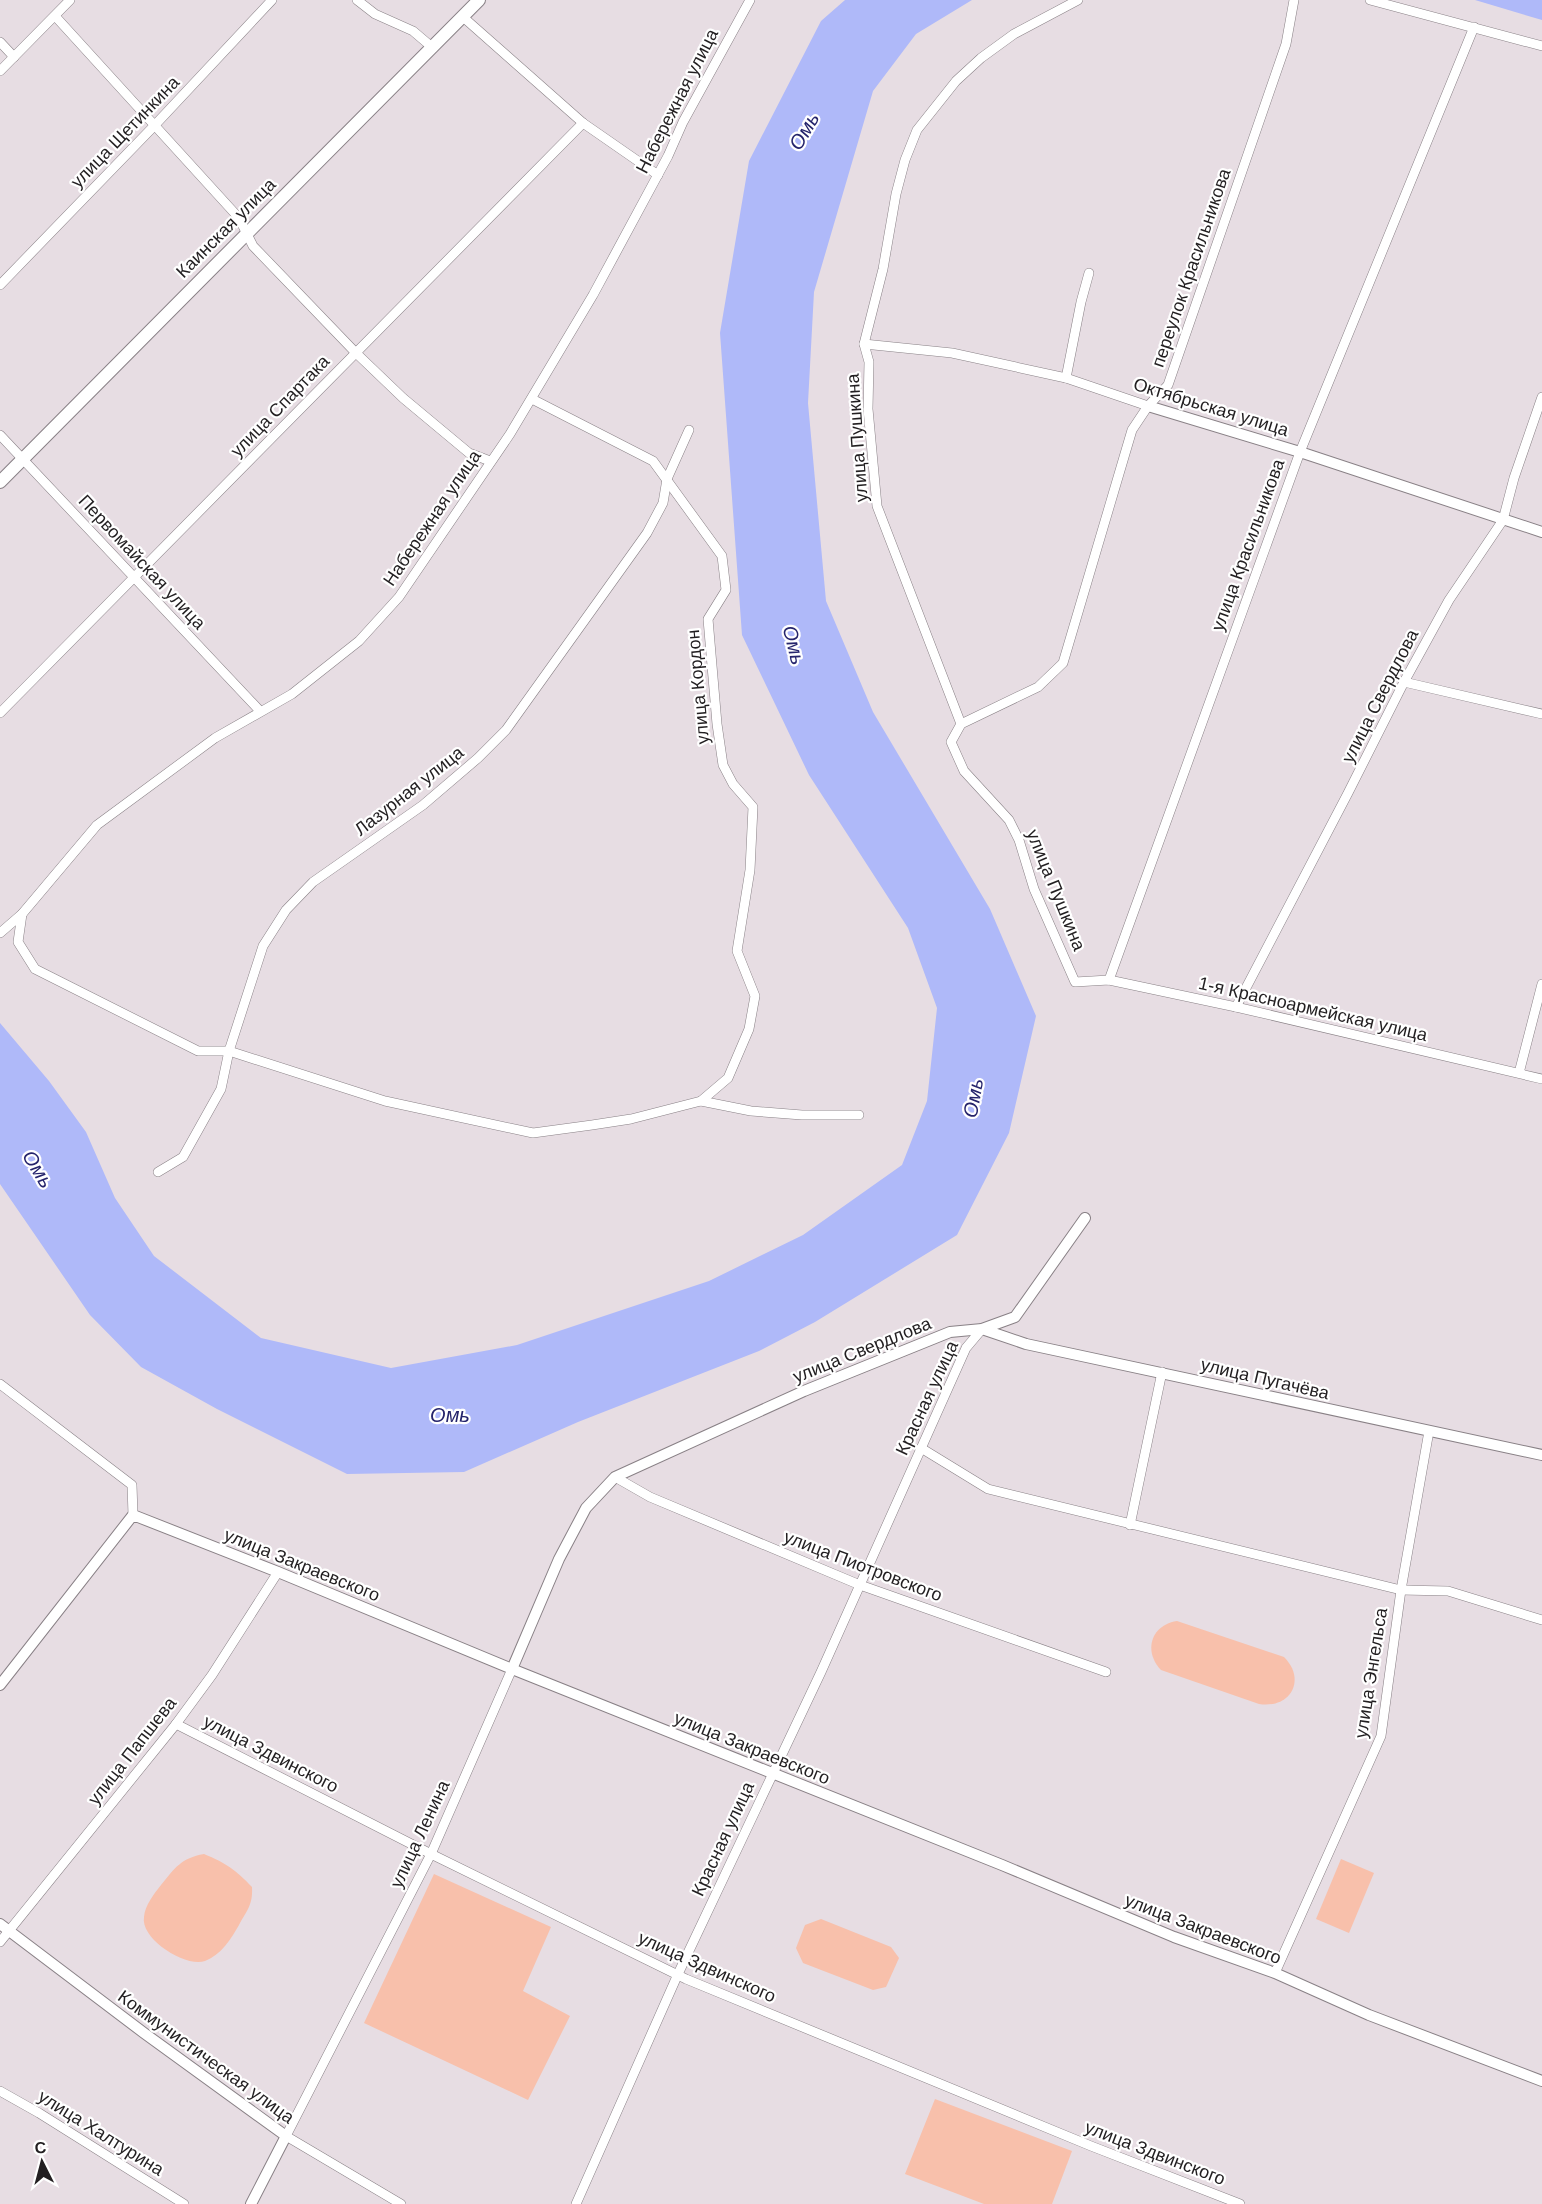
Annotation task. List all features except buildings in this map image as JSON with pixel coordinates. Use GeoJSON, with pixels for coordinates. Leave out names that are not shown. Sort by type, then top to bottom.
{"type":"FeatureCollection","features":[{"type":"Feature","properties":{"kind":"main road","name":"Каинская улица"},"geometry":{"type":"LineString","coordinates":[[0,482],[479,0]]}},
{"type":"Feature","properties":{"kind":"street"},"geometry":{"type":"LineString","coordinates":[[0,71],[70,0]]}},
{"type":"Feature","properties":{"kind":"street","name":"улица Щетинкина"},"geometry":{"type":"LineString","coordinates":[[0,285],[272,0]]}},
{"type":"Feature","properties":{"kind":"street"},"geometry":{"type":"LineString","coordinates":[[357,0],[375,14],[413,31],[433,48]]}},
{"type":"Feature","properties":{"kind":"street","name":"Набережная улица"},"geometry":{"type":"LineString","coordinates":[[0,933],[22,914],[97,825],[215,738],[292,694],[359,641],[399,597],[532,399],[599,285],[658,175],[683,122],[750,0]]}},
{"type":"Feature","properties":{"kind":"street","name":"улица Пушкина"},"geometry":{"type":"LineString","coordinates":[[1075,982],[1034,890],[1019,840],[1009,820],[964,771],[951,742],[961,724],[877,506],[868,409],[868,362],[864,344],[883,269],[896,194],[916,130],[956,81],[981,58],[1014,34],[1078,0]]}},
{"type":"Feature","properties":{"kind":"street","name":"переулок Красильникова"},"geometry":{"type":"LineString","coordinates":[[961,724],[1038,687],[1063,663],[1132,430],[1148,406],[1168,385],[1286,44],[1294,0]]}},
{"type":"Feature","properties":{"kind":"street"},"geometry":{"type":"LineString","coordinates":[[1370,0],[1542,46]]}},
{"type":"Feature","properties":{"kind":"street"},"geometry":{"type":"LineString","coordinates":[[55,16],[239,218],[253,246],[356,352],[404,398],[470,453],[490,461]]}},
{"type":"Feature","properties":{"kind":"street"},"geometry":{"type":"LineString","coordinates":[[463,17],[583,123],[658,175]]}},
{"type":"Feature","properties":{"kind":"street","name":"улица Красильникова"},"geometry":{"type":"LineString","coordinates":[[1109,980],[1300,452],[1474,27]]}},
{"type":"Feature","properties":{"kind":"street"},"geometry":{"type":"LineString","coordinates":[[0,42],[14,57]]}},
{"type":"Feature","properties":{"kind":"street","name":"улица Спартака"},"geometry":{"type":"LineString","coordinates":[[0,713],[583,123]]}},
{"type":"Feature","properties":{"kind":"street"},"geometry":{"type":"LineString","coordinates":[[1066,378],[1089,273]]}},
{"type":"Feature","properties":{"kind":"street","name":"Октябрьская улица"},"geometry":{"type":"LineString","coordinates":[[864,344],[952,353],[1066,378],[1542,532]]}},
{"type":"Feature","properties":{"kind":"street","name":"улица Свердлова"},"geometry":{"type":"LineString","coordinates":[[1236,1007],[1404,682],[1449,600],[1503,520],[1514,478],[1542,397]]}},
{"type":"Feature","properties":{"kind":"street","name":"улица Кордон"},"geometry":{"type":"LineString","coordinates":[[532,399],[653,461],[722,556],[726,590],[708,619],[723,765],[733,784],[753,807],[750,870],[737,951],[755,996],[748,1029],[728,1078],[701,1101]]}},
{"type":"Feature","properties":{"kind":"street","name":"Лазурная улица"},"geometry":{"type":"LineString","coordinates":[[158,1172],[183,1157],[221,1089],[229,1051],[263,946],[286,910],[313,882],[423,805],[478,758],[506,730],[646,532],[663,503],[667,479],[689,430]]}},
{"type":"Feature","properties":{"kind":"street","name":"Первомайская улица"},"geometry":{"type":"LineString","coordinates":[[0,435],[260,711]]}},
{"type":"Feature","properties":{"kind":"street"},"geometry":{"type":"LineString","coordinates":[[1404,682],[1542,714]]}},
{"type":"Feature","properties":{"kind":"street"},"geometry":{"type":"LineString","coordinates":[[22,914],[18,942],[35,969],[198,1051],[229,1051],[385,1101],[533,1133],[631,1119],[701,1101],[751,1111],[802,1115],[859,1115]]}},
{"type":"Feature","properties":{"kind":"street","name":"1-я Красноармейская улица"},"geometry":{"type":"LineString","coordinates":[[1075,982],[1109,980],[1236,1007],[1542,1079]]}},
{"type":"Feature","properties":{"kind":"street"},"geometry":{"type":"LineString","coordinates":[[1519,1073],[1542,984]]}},
{"type":"Feature","properties":{"kind":"street","name":"улица Свердлова"},"geometry":{"type":"LineString","coordinates":[[615,1477],[804,1391],[950,1332],[982,1329],[1015,1317],[1084,1218]]}},
{"type":"Feature","properties":{"kind":"street","name":"улица Пугачёва"},"geometry":{"type":"LineString","coordinates":[[982,1329],[1026,1344],[1542,1455]]}},
{"type":"Feature","properties":{"kind":"street","name":"Красная улица"},"geometry":{"type":"LineString","coordinates":[[576,2204],[678,1974],[860,1585],[966,1348],[982,1329]]}},
{"type":"Feature","properties":{"kind":"street"},"geometry":{"type":"LineString","coordinates":[[1130,1525],[1162,1372]]}},
{"type":"Feature","properties":{"kind":"street"},"geometry":{"type":"LineString","coordinates":[[0,1384],[132,1485],[133,1515],[0,1685]]}},
{"type":"Feature","properties":{"kind":"street","name":"улица Энгельса"},"geometry":{"type":"LineString","coordinates":[[1275,1973],[1381,1736],[1401,1590],[1430,1431]]}},
{"type":"Feature","properties":{"kind":"street"},"geometry":{"type":"LineString","coordinates":[[921,1448],[988,1489],[1401,1590],[1448,1591],[1542,1620]]}},
{"type":"Feature","properties":{"kind":"street","name":"улица Пиотровского"},"geometry":{"type":"LineString","coordinates":[[615,1477],[650,1497],[860,1585],[1106,1672]]}},
{"type":"Feature","properties":{"kind":"street","name":"улица Ленина"},"geometry":{"type":"LineString","coordinates":[[250,2204],[292,2127],[431,1854],[559,1559],[586,1508],[615,1477]]}},
{"type":"Feature","properties":{"kind":"street","name":"улица Закраевского"},"geometry":{"type":"LineString","coordinates":[[133,1515],[1002,1864],[1174,1937],[1275,1973],[1369,2015],[1542,2080]]}},
{"type":"Feature","properties":{"kind":"street","name":"улица Папшева"},"geometry":{"type":"LineString","coordinates":[[0,1942],[5,1927],[176,1724],[212,1675],[278,1572]]}},
{"type":"Feature","properties":{"kind":"street","name":"улица Здвинского"},"geometry":{"type":"LineString","coordinates":[[176,1724],[431,1854],[678,1974],[1091,2146],[1240,2204]]}},
{"type":"Feature","properties":{"kind":"street","name":"Коммунистическая улица"},"geometry":{"type":"LineString","coordinates":[[5,1927],[144,2033],[286,2136],[401,2204]]}},
{"type":"Feature","properties":{"kind":"street","name":"улица Халтурина"},"geometry":{"type":"LineString","coordinates":[[0,2091],[184,2204]]}},
{"type":"Feature","properties":{"kind":"shaded area"},"geometry":{"type":"Polygon","coordinates":[[[1177,1621],[1284,1657],[1294,1675],[1292,1691],[1279,1702],[1259,1704],[1161,1670],[1152,1655],[1152,1640],[1161,1628],[1177,1621]]]}},
{"type":"Feature","properties":{"kind":"shaded area"},"geometry":{"type":"Polygon","coordinates":[[[204,1854],[236,1871],[252,1887],[252,1893],[247,1911],[233,1936],[216,1955],[205,1961],[197,1962],[176,1956],[166,1950],[149,1934],[144,1917],[150,1900],[175,1869],[184,1861],[204,1854]]]}},
{"type":"Feature","properties":{"kind":"shaded area"},"geometry":{"type":"Polygon","coordinates":[[[1341,1859],[1374,1873],[1349,1933],[1316,1919],[1341,1859]]]}},
{"type":"Feature","properties":{"kind":"shaded area"},"geometry":{"type":"Polygon","coordinates":[[[434,1874],[551,1927],[523,1991],[570,2016],[528,2100],[364,2023],[434,1874]]]}},
{"type":"Feature","properties":{"kind":"shaded area"},"geometry":{"type":"Polygon","coordinates":[[[821,1919],[891,1947],[899,1958],[886,1987],[873,1990],[803,1963],[796,1948],[805,1925],[821,1919]]]}},
{"type":"Feature","properties":{"kind":"shaded area"},"geometry":{"type":"Polygon","coordinates":[[[935,2099],[1072,2151],[1052,2204],[984,2204],[905,2174],[935,2099]]]}},
{"type":"Feature","properties":{"kind":"water","name":"Омь"},"geometry":{"type":"Polygon","coordinates":[[[845,0],[972,0],[916,34],[873,91],[814,292],[808,403],[826,601],[873,712],[990,909],[1036,1016],[1009,1133],[957,1235],[815,1322],[759,1351],[578,1422],[464,1472],[347,1474],[217,1409],[141,1367],[90,1315],[0,1184],[0,1023],[49,1081],[86,1132],[115,1198],[154,1256],[261,1338],[391,1368],[517,1345],[709,1281],[803,1235],[902,1165],[927,1101],[937,1008],[908,928],[809,775],[742,635],[720,333],[749,161],[821,21],[845,0]]]}},
{"type":"Feature","properties":{"kind":"water"},"geometry":{"type":"Polygon","coordinates":[[[1475,0],[1542,0],[1542,20],[1475,0]]]}}]}
